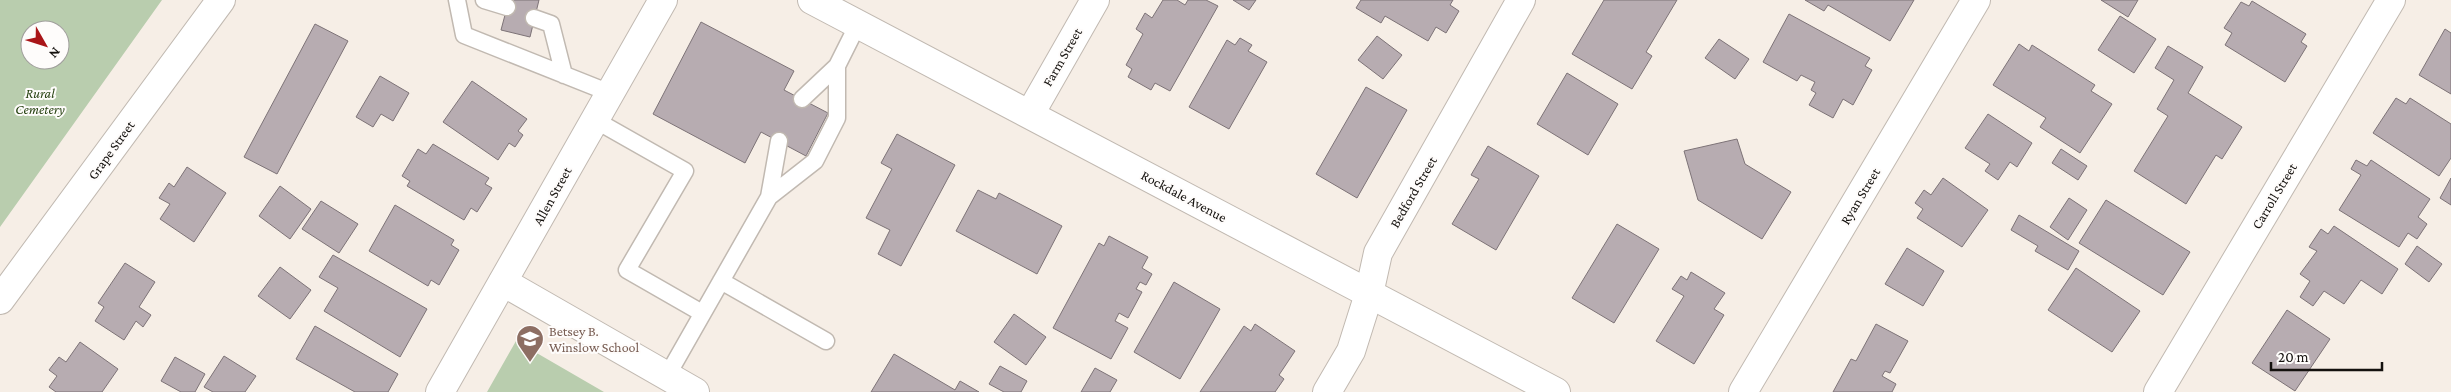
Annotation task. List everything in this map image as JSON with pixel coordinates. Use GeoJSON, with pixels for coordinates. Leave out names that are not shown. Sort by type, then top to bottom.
{"type":"FeatureCollection","features":[{"type":"Feature","properties":{"kind":"street","name":"Grape Street"},"geometry":{"type":"LineString","coordinates":[[0,300],[221,0]]}},
{"type":"Feature","properties":{"kind":"street","name":"Allen Street"},"geometry":{"type":"LineString","coordinates":[[440,392],[663,0]]}},
{"type":"Feature","properties":{"kind":"street","name":"Rockdale Avenue"},"geometry":{"type":"LineString","coordinates":[[812,0],[1556,392]]}},
{"type":"Feature","properties":{"kind":"street","name":"Farm Street"},"geometry":{"type":"LineString","coordinates":[[1030,114],[1095,0]]}},
{"type":"Feature","properties":{"kind":"street","name":"Bedford Street"},"geometry":{"type":"LineString","coordinates":[[1327,392],[1351,351],[1369,294],[1378,253],[1522,0]]}},
{"type":"Feature","properties":{"kind":"street","name":"Ryan Street"},"geometry":{"type":"LineString","coordinates":[[1743,392],[1976,0]]}},
{"type":"Feature","properties":{"kind":"street","name":"Carroll Street"},"geometry":{"type":"LineString","coordinates":[[2158,392],[2391,0]]}},
{"type":"Feature","properties":{"kind":"street"},"geometry":{"type":"LineString","coordinates":[[503,282],[695,392]]}},
{"type":"Feature","properties":{"kind":"lane"},"geometry":{"type":"LineString","coordinates":[[457,0],[464,35],[610,94]]}},
{"type":"Feature","properties":{"kind":"lane"},"geometry":{"type":"LineString","coordinates":[[484,0],[507,7]]}},
{"type":"Feature","properties":{"kind":"lane"},"geometry":{"type":"LineString","coordinates":[[534,18],[551,24],[564,75]]}},
{"type":"Feature","properties":{"kind":"lane"},"geometry":{"type":"LineString","coordinates":[[802,99],[837,66],[858,24]]}},
{"type":"Feature","properties":{"kind":"lane"},"geometry":{"type":"LineString","coordinates":[[666,376],[770,198],[814,161],[837,118],[837,66]]}},
{"type":"Feature","properties":{"kind":"lane"},"geometry":{"type":"LineString","coordinates":[[595,120],[685,171],[627,270],[702,313]]}},
{"type":"Feature","properties":{"kind":"lane"},"geometry":{"type":"LineString","coordinates":[[770,198],[778,141]]}},
{"type":"Feature","properties":{"kind":"lane"},"geometry":{"type":"LineString","coordinates":[[721,281],[826,341]]}},
{"type":"Feature","properties":{"kind":"green space","name":"Rural Cemetery"},"geometry":{"type":"Polygon","coordinates":[[[0,0],[162,0],[0,227],[0,0]]]}},
{"type":"Feature","properties":{"kind":"green space","name":"Betsey B. Winslow School"},"geometry":{"type":"Polygon","coordinates":[[[516,341],[604,392],[487,392],[516,341]]]}},
{"type":"Feature","properties":{"kind":"building"},"geometry":{"type":"Polygon","coordinates":[[[509,0],[539,0],[530,37],[501,30],[509,0]]]}},
{"type":"Feature","properties":{"kind":"building"},"geometry":{"type":"Polygon","coordinates":[[[1163,0],[1177,0],[1185,5],[1188,0],[1206,0],[1218,6],[1170,91],[1155,83],[1151,90],[1128,77],[1132,69],[1126,65],[1143,34],[1136,29],[1145,13],[1152,18],[1163,0]]]}},
{"type":"Feature","properties":{"kind":"building"},"geometry":{"type":"Polygon","coordinates":[[[1233,0],[1256,0],[1249,10],[1233,0]]]}},
{"type":"Feature","properties":{"kind":"building"},"geometry":{"type":"Polygon","coordinates":[[[1361,0],[1453,0],[1450,5],[1459,11],[1446,33],[1436,27],[1428,41],[1385,16],[1381,23],[1356,8],[1361,0]]]}},
{"type":"Feature","properties":{"kind":"building"},"geometry":{"type":"Polygon","coordinates":[[[1604,0],[1677,0],[1646,52],[1652,56],[1632,89],[1572,54],[1604,0]]]}},
{"type":"Feature","properties":{"kind":"building"},"geometry":{"type":"Polygon","coordinates":[[[1805,0],[1914,0],[1890,41],[1828,5],[1824,11],[1805,0]]]}},
{"type":"Feature","properties":{"kind":"building"},"geometry":{"type":"Polygon","coordinates":[[[2101,0],[2138,0],[2128,17],[2101,0]]]}},
{"type":"Feature","properties":{"kind":"building"},"geometry":{"type":"Polygon","coordinates":[[[2252,1],[2306,34],[2301,42],[2307,46],[2285,82],[2225,45],[2232,33],[2224,28],[2241,2],[2249,6],[2252,1]]]}},
{"type":"Feature","properties":{"kind":"building"},"geometry":{"type":"Polygon","coordinates":[[[1789,14],[1870,58],[1865,66],[1872,70],[1853,105],[1843,99],[1833,118],[1809,105],[1816,93],[1811,90],[1815,82],[1801,75],[1797,81],[1763,62],[1789,14]]]}},
{"type":"Feature","properties":{"kind":"building"},"geometry":{"type":"Polygon","coordinates":[[[2120,16],[2156,39],[2134,73],[2098,50],[2120,16]]]}},
{"type":"Feature","properties":{"kind":"building"},"geometry":{"type":"Polygon","coordinates":[[[701,22],[794,71],[784,90],[828,113],[806,156],[761,132],[745,163],[653,114],[701,22]]]}},
{"type":"Feature","properties":{"kind":"building"},"geometry":{"type":"Polygon","coordinates":[[[315,24],[348,41],[277,174],[244,157],[315,24]]]}},
{"type":"Feature","properties":{"kind":"building"},"geometry":{"type":"Polygon","coordinates":[[[2445,29],[2451,33],[2451,94],[2419,75],[2445,29]]]}},
{"type":"Feature","properties":{"kind":"building"},"geometry":{"type":"Polygon","coordinates":[[[1377,36],[1402,55],[1383,79],[1358,60],[1377,36]]]}},
{"type":"Feature","properties":{"kind":"building"},"geometry":{"type":"Polygon","coordinates":[[[1240,38],[1252,45],[1248,51],[1267,62],[1229,129],[1189,107],[1227,40],[1235,45],[1240,38]]]}},
{"type":"Feature","properties":{"kind":"building"},"geometry":{"type":"Polygon","coordinates":[[[1719,39],[1749,59],[1735,79],[1705,58],[1719,39]]]}},
{"type":"Feature","properties":{"kind":"building"},"geometry":{"type":"Polygon","coordinates":[[[2019,44],[2029,51],[2032,45],[2095,85],[2091,91],[2112,104],[2080,153],[2040,127],[2046,118],[1993,85],[2019,44]]]}},
{"type":"Feature","properties":{"kind":"building"},"geometry":{"type":"Polygon","coordinates":[[[2168,46],[2203,67],[2188,93],[2242,127],[2222,159],[2216,155],[2186,204],[2134,171],[2168,116],[2157,109],[2174,80],[2155,68],[2168,46]]]}},
{"type":"Feature","properties":{"kind":"building"},"geometry":{"type":"Polygon","coordinates":[[[1567,73],[1618,104],[1588,155],[1537,124],[1567,73]]]}},
{"type":"Feature","properties":{"kind":"building"},"geometry":{"type":"Polygon","coordinates":[[[380,76],[409,93],[393,121],[381,114],[373,127],[356,117],[380,76]]]}},
{"type":"Feature","properties":{"kind":"building"},"geometry":{"type":"Polygon","coordinates":[[[472,81],[527,119],[518,131],[523,135],[515,147],[509,143],[498,160],[443,122],[472,81]]]}},
{"type":"Feature","properties":{"kind":"building"},"geometry":{"type":"Polygon","coordinates":[[[1366,87],[1407,110],[1357,198],[1316,174],[1366,87]]]}},
{"type":"Feature","properties":{"kind":"building"},"geometry":{"type":"Polygon","coordinates":[[[2396,98],[2406,104],[2410,98],[2451,124],[2451,158],[2439,176],[2373,133],[2396,98]]]}},
{"type":"Feature","properties":{"kind":"building"},"geometry":{"type":"Polygon","coordinates":[[[1988,114],[2032,143],[2017,167],[2010,162],[1998,180],[1985,171],[1990,164],[1965,148],[1988,114]]]}},
{"type":"Feature","properties":{"kind":"building"},"geometry":{"type":"Polygon","coordinates":[[[897,134],[955,165],[901,266],[878,254],[890,230],[866,218],[892,169],[881,163],[897,134]]]}},
{"type":"Feature","properties":{"kind":"building"},"geometry":{"type":"Polygon","coordinates":[[[1737,139],[1745,164],[1791,192],[1762,239],[1698,200],[1684,151],[1737,139]]]}},
{"type":"Feature","properties":{"kind":"building"},"geometry":{"type":"Polygon","coordinates":[[[433,144],[489,178],[485,184],[492,188],[477,212],[471,208],[464,220],[407,186],[410,181],[402,176],[418,149],[426,154],[433,144]]]}},
{"type":"Feature","properties":{"kind":"building"},"geometry":{"type":"Polygon","coordinates":[[[1488,146],[1539,176],[1496,250],[1452,224],[1479,179],[1471,175],[1488,146]]]}},
{"type":"Feature","properties":{"kind":"building"},"geometry":{"type":"Polygon","coordinates":[[[2061,149],[2087,166],[2078,180],[2052,163],[2061,149]]]}},
{"type":"Feature","properties":{"kind":"building"},"geometry":{"type":"Polygon","coordinates":[[[2356,160],[2367,166],[2371,160],[2430,199],[2418,217],[2427,224],[2417,239],[2408,233],[2399,247],[2339,210],[2361,175],[2351,169],[2356,160]]]}},
{"type":"Feature","properties":{"kind":"building"},"geometry":{"type":"Polygon","coordinates":[[[187,167],[226,193],[194,242],[160,219],[170,204],[159,198],[169,183],[174,187],[187,167]]]}},
{"type":"Feature","properties":{"kind":"building"},"geometry":{"type":"Polygon","coordinates":[[[1943,178],[1988,210],[1962,247],[1917,218],[1923,209],[1915,203],[1924,190],[1931,195],[1943,178]]]}},
{"type":"Feature","properties":{"kind":"building"},"geometry":{"type":"Polygon","coordinates":[[[2451,178],[2451,205],[2440,198],[2451,178]]]}},
{"type":"Feature","properties":{"kind":"building"},"geometry":{"type":"Polygon","coordinates":[[[280,186],[311,209],[290,239],[259,216],[280,186]]]}},
{"type":"Feature","properties":{"kind":"building"},"geometry":{"type":"Polygon","coordinates":[[[978,190],[996,199],[999,193],[1062,226],[1037,274],[956,231],[978,190]]]}},
{"type":"Feature","properties":{"kind":"building"},"geometry":{"type":"Polygon","coordinates":[[[2069,198],[2087,210],[2068,240],[2050,227],[2069,198]]]}},
{"type":"Feature","properties":{"kind":"building"},"geometry":{"type":"Polygon","coordinates":[[[2106,200],[2190,252],[2163,295],[2079,243],[2106,200]]]}},
{"type":"Feature","properties":{"kind":"building"},"geometry":{"type":"Polygon","coordinates":[[[321,201],[358,224],[339,253],[302,229],[321,201]]]}},
{"type":"Feature","properties":{"kind":"building"},"geometry":{"type":"Polygon","coordinates":[[[395,205],[454,240],[451,245],[459,250],[439,285],[431,280],[428,286],[369,251],[395,205]]]}},
{"type":"Feature","properties":{"kind":"building"},"geometry":{"type":"Polygon","coordinates":[[[2019,215],[2079,251],[2068,270],[2035,251],[2038,246],[2011,230],[2019,215]]]}},
{"type":"Feature","properties":{"kind":"building"},"geometry":{"type":"Polygon","coordinates":[[[1617,224],[1659,249],[1614,323],[1572,298],[1617,224]]]}},
{"type":"Feature","properties":{"kind":"building"},"geometry":{"type":"Polygon","coordinates":[[[2334,226],[2398,269],[2382,294],[2361,280],[2344,304],[2324,291],[2313,306],[2300,297],[2310,281],[2300,274],[2317,251],[2309,247],[2321,229],[2328,234],[2334,226]]]}},
{"type":"Feature","properties":{"kind":"building"},"geometry":{"type":"Polygon","coordinates":[[[1109,236],[1148,257],[1142,268],[1152,274],[1146,285],[1140,282],[1136,289],[1142,292],[1128,318],[1119,313],[1115,321],[1128,328],[1111,359],[1053,328],[1099,243],[1104,246],[1109,236]]]}},
{"type":"Feature","properties":{"kind":"building"},"geometry":{"type":"Polygon","coordinates":[[[2417,246],[2442,264],[2429,282],[2405,264],[2417,246]]]}},
{"type":"Feature","properties":{"kind":"building"},"geometry":{"type":"Polygon","coordinates":[[[1907,248],[1944,271],[1923,306],[1885,284],[1907,248]]]}},
{"type":"Feature","properties":{"kind":"building"},"geometry":{"type":"Polygon","coordinates":[[[333,255],[427,309],[400,357],[324,311],[338,288],[319,277],[333,255]]]}},
{"type":"Feature","properties":{"kind":"building"},"geometry":{"type":"Polygon","coordinates":[[[125,263],[155,282],[139,307],[151,315],[143,327],[136,321],[124,340],[95,321],[104,307],[98,303],[125,263]]]}},
{"type":"Feature","properties":{"kind":"building"},"geometry":{"type":"Polygon","coordinates":[[[280,267],[311,290],[290,319],[258,296],[280,267]]]}},
{"type":"Feature","properties":{"kind":"building"},"geometry":{"type":"Polygon","coordinates":[[[2076,268],[2140,311],[2112,352],[2048,310],[2076,268]]]}},
{"type":"Feature","properties":{"kind":"building"},"geometry":{"type":"Polygon","coordinates":[[[1691,272],[1725,293],[1714,309],[1724,315],[1694,364],[1656,341],[1684,296],[1672,289],[1681,276],[1687,280],[1691,272]]]}},
{"type":"Feature","properties":{"kind":"building"},"geometry":{"type":"Polygon","coordinates":[[[1174,282],[1220,309],[1180,379],[1134,352],[1174,282]]]}},
{"type":"Feature","properties":{"kind":"building"},"geometry":{"type":"Polygon","coordinates":[[[2287,310],[2330,339],[2295,391],[2252,363],[2287,310]]]}},
{"type":"Feature","properties":{"kind":"building"},"geometry":{"type":"Polygon","coordinates":[[[1014,314],[1046,337],[1026,365],[994,342],[1014,314]]]}},
{"type":"Feature","properties":{"kind":"building"},"geometry":{"type":"Polygon","coordinates":[[[1255,324],[1295,351],[1279,375],[1284,379],[1275,392],[1200,392],[1244,326],[1251,331],[1255,324]]]}},
{"type":"Feature","properties":{"kind":"building"},"geometry":{"type":"Polygon","coordinates":[[[1876,324],[1908,341],[1890,373],[1885,371],[1882,376],[1896,384],[1892,392],[1833,392],[1851,359],[1856,361],[1876,324]]]}},
{"type":"Feature","properties":{"kind":"building"},"geometry":{"type":"Polygon","coordinates":[[[315,326],[398,374],[388,392],[355,392],[296,359],[315,326]]]}},
{"type":"Feature","properties":{"kind":"building"},"geometry":{"type":"Polygon","coordinates":[[[80,342],[118,369],[102,392],[56,392],[49,387],[57,376],[49,370],[59,357],[66,362],[80,342]]]}},
{"type":"Feature","properties":{"kind":"building"},"geometry":{"type":"Polygon","coordinates":[[[894,354],[955,390],[960,381],[979,392],[871,392],[894,354]]]}},
{"type":"Feature","properties":{"kind":"building"},"geometry":{"type":"Polygon","coordinates":[[[224,356],[256,376],[245,392],[213,392],[204,387],[224,356]]]}},
{"type":"Feature","properties":{"kind":"building"},"geometry":{"type":"Polygon","coordinates":[[[175,357],[205,374],[195,392],[181,392],[161,381],[175,357]]]}},
{"type":"Feature","properties":{"kind":"building"},"geometry":{"type":"Polygon","coordinates":[[[1000,366],[1027,381],[1021,392],[1004,392],[989,384],[1000,366]]]}},
{"type":"Feature","properties":{"kind":"building"},"geometry":{"type":"Polygon","coordinates":[[[1095,368],[1117,380],[1110,392],[1081,392],[1095,368]]]}},
{"type":"Feature","properties":{"kind":"place","name":"Betsey B. Winslow School"},"geometry":{"type":"Point","coordinates":[530,363]}}]}
